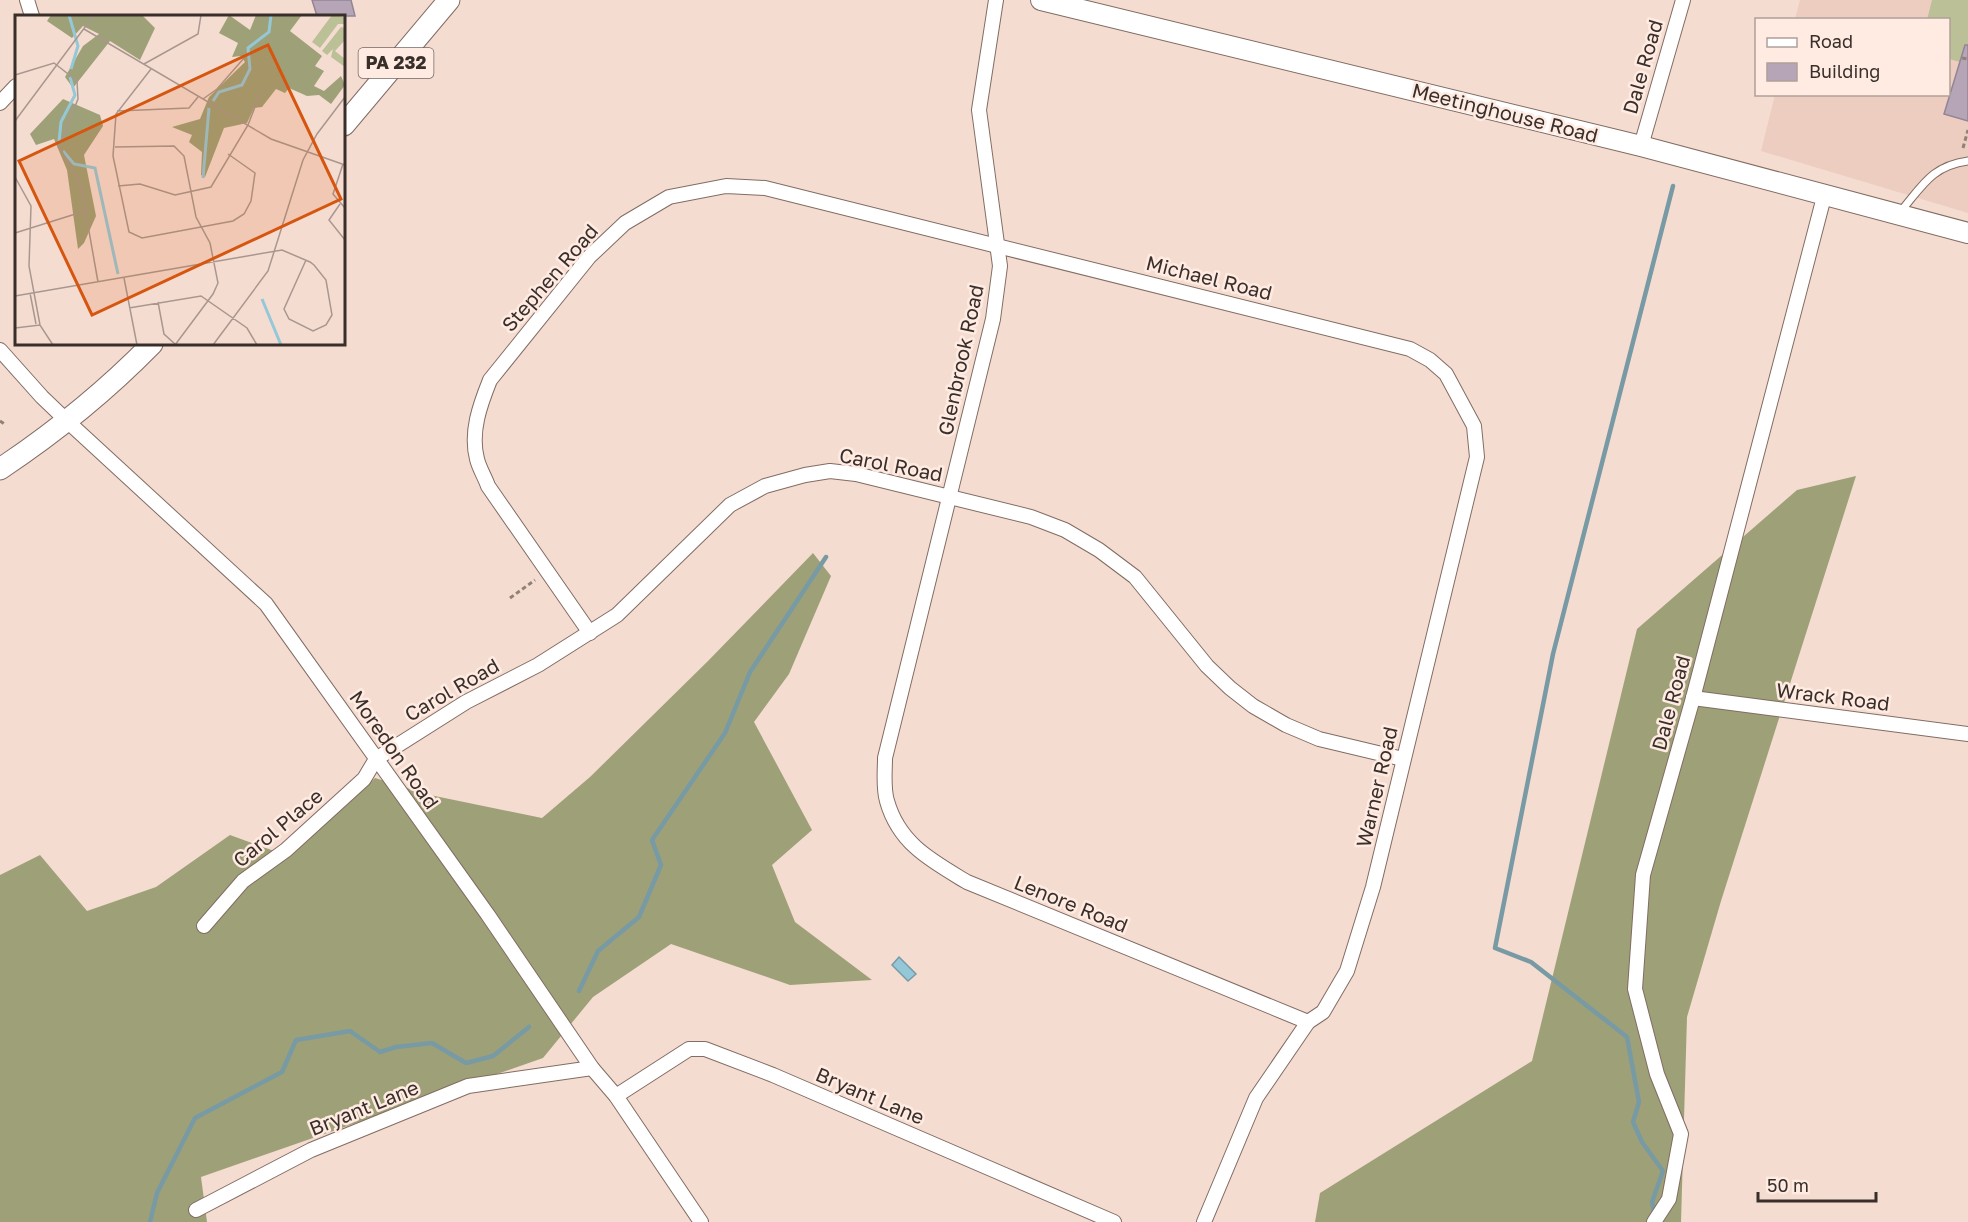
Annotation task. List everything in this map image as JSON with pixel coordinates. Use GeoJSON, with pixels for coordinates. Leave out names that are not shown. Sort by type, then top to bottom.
{"type":"FeatureCollection","features":[{"type":"Feature","properties":{"kind":"main road","name":"PA 232"},"geometry":{"type":"LineString","coordinates":[[345,125],[449,0]]}},
{"type":"Feature","properties":{"kind":"main road"},"geometry":{"type":"LineString","coordinates":[[0,469],[66,420],[128,369],[151,345]]}},
{"type":"Feature","properties":{"kind":"street"},"geometry":{"type":"LineString","coordinates":[[27,0],[32,15]]}},
{"type":"Feature","properties":{"kind":"street","name":"Glenbrook Road"},"geometry":{"type":"LineString","coordinates":[[885,758],[993,319],[1000,266],[979,110],[996,0]]}},
{"type":"Feature","properties":{"kind":"street","name":"Meetinghouse Road"},"geometry":{"type":"LineString","coordinates":[[1041,0],[1641,146],[1825,193],[1968,233]]}},
{"type":"Feature","properties":{"kind":"street","name":"Dale Road"},"geometry":{"type":"LineString","coordinates":[[1641,146],[1683,0]]}},
{"type":"Feature","properties":{"kind":"street"},"geometry":{"type":"LineString","coordinates":[[0,103],[15,87]]}},
{"type":"Feature","properties":{"kind":"street","name":"Stephen Road"},"geometry":{"type":"LineString","coordinates":[[590,633],[488,486],[477,459],[476,428],[481,403],[490,380],[589,257],[625,223],[669,197],[726,186],[765,188],[997,246]]}},
{"type":"Feature","properties":{"kind":"street","name":"Dale Road"},"geometry":{"type":"LineString","coordinates":[[1654,1222],[1669,1199],[1681,1134],[1657,1074],[1635,989],[1643,875],[1694,698],[1825,193]]}},
{"type":"Feature","properties":{"kind":"street","name":"Michael Road"},"geometry":{"type":"LineString","coordinates":[[997,246],[1410,349]]}},
{"type":"Feature","properties":{"kind":"street","name":"Warner Road"},"geometry":{"type":"LineString","coordinates":[[1204,1222],[1256,1098],[1308,1022],[1323,1012],[1347,971],[1373,887],[1477,457],[1474,426],[1446,374],[1430,360],[1410,349]]}},
{"type":"Feature","properties":{"kind":"street","name":"Moredon Road"},"geometry":{"type":"LineString","coordinates":[[0,350],[66,420],[266,604],[488,915],[701,1222]]}},
{"type":"Feature","properties":{"kind":"street","name":"Carol Road"},"geometry":{"type":"LineString","coordinates":[[376,759],[466,702],[538,665],[617,615],[730,505],[765,486],[830,471],[856,474],[1031,516],[1065,530],[1099,550],[1135,577],[1207,666],[1230,688],[1253,705],[1286,725],[1319,739],[1403,759]]}},
{"type":"Feature","properties":{"kind":"street","name":"Wrack Road"},"geometry":{"type":"LineString","coordinates":[[1694,698],[1968,734]]}},
{"type":"Feature","properties":{"kind":"street","name":"Lenore Road"},"geometry":{"type":"LineString","coordinates":[[885,758],[886,799],[899,827],[921,854],[967,882],[1308,1022]]}},
{"type":"Feature","properties":{"kind":"street","name":"Carol Place"},"geometry":{"type":"LineString","coordinates":[[204,926],[243,881],[286,850],[364,779],[376,759]]}},
{"type":"Feature","properties":{"kind":"street","name":"Bryant Lane"},"geometry":{"type":"LineString","coordinates":[[615,1096],[689,1049],[705,1049],[773,1075],[1114,1222]]}},
{"type":"Feature","properties":{"kind":"street","name":"Bryant Lane"},"geometry":{"type":"LineString","coordinates":[[196,1210],[311,1150],[468,1086],[592,1068]]}},
{"type":"Feature","properties":{"kind":"lane"},"geometry":{"type":"LineString","coordinates":[[1899,213],[1933,173],[1952,163],[1968,161]]}},
{"type":"Feature","properties":{"kind":"path"},"geometry":{"type":"LineString","coordinates":[[1962,58],[1968,59]]}},
{"type":"Feature","properties":{"kind":"path"},"geometry":{"type":"LineString","coordinates":[[1963,148],[1968,130]]}},
{"type":"Feature","properties":{"kind":"path"},"geometry":{"type":"LineString","coordinates":[[0,422],[6,425]]}},
{"type":"Feature","properties":{"kind":"path"},"geometry":{"type":"LineString","coordinates":[[510,598],[539,578]]}},
{"type":"Feature","properties":{"kind":"shaded area"},"geometry":{"type":"Polygon","coordinates":[[[1800,0],[1968,0],[1968,213],[1761,151],[1775,96],[1950,96],[1950,18],[1795,18],[1800,0]]]}},
{"type":"Feature","properties":{"kind":"green space"},"geometry":{"type":"Polygon","coordinates":[[[1932,0],[1968,0],[1968,64],[1950,59],[1950,18],[1928,18],[1932,0]]]}},
{"type":"Feature","properties":{"kind":"green space"},"geometry":{"type":"Polygon","coordinates":[[[1856,476],[1721,901],[1687,1017],[1681,1222],[1315,1222],[1320,1193],[1532,1061],[1637,629],[1797,490],[1856,476]]]}},
{"type":"Feature","properties":{"kind":"green space"},"geometry":{"type":"Polygon","coordinates":[[[813,553],[831,576],[789,674],[754,722],[812,830],[772,865],[795,922],[872,980],[790,985],[671,944],[593,997],[543,1058],[201,1177],[207,1222],[0,1222],[0,875],[40,855],[87,911],[156,887],[230,835],[288,856],[375,778],[430,795],[542,818],[590,777],[813,553]]]}},
{"type":"Feature","properties":{"kind":"water"},"geometry":{"type":"Polygon","coordinates":[[[899,957],[916,974],[908,981],[892,965],[899,957]]]}},
{"type":"Feature","properties":{"kind":"building"},"geometry":{"type":"Polygon","coordinates":[[[312,0],[351,0],[355,16],[345,15],[317,15],[312,0]]]}},
{"type":"Feature","properties":{"kind":"building"},"geometry":{"type":"Polygon","coordinates":[[[1965,45],[1968,45],[1968,121],[1944,114],[1965,45]]]}},
{"type":"Feature","properties":{"kind":"waterway"},"geometry":{"type":"LineString","coordinates":[[1655,1215],[1652,1202],[1663,1171],[1642,1142],[1633,1122],[1639,1102],[1627,1037],[1531,962],[1495,948],[1553,654],[1673,186]]}},
{"type":"Feature","properties":{"kind":"waterway"},"geometry":{"type":"LineString","coordinates":[[579,991],[598,951],[639,917],[661,865],[652,840],[725,733],[750,672],[826,557]]}},
{"type":"Feature","properties":{"kind":"waterway"},"geometry":{"type":"LineString","coordinates":[[150,1222],[157,1193],[195,1118],[282,1072],[296,1040],[350,1031],[380,1052],[396,1047],[432,1043],[466,1063],[493,1056],[529,1027]]}}]}
